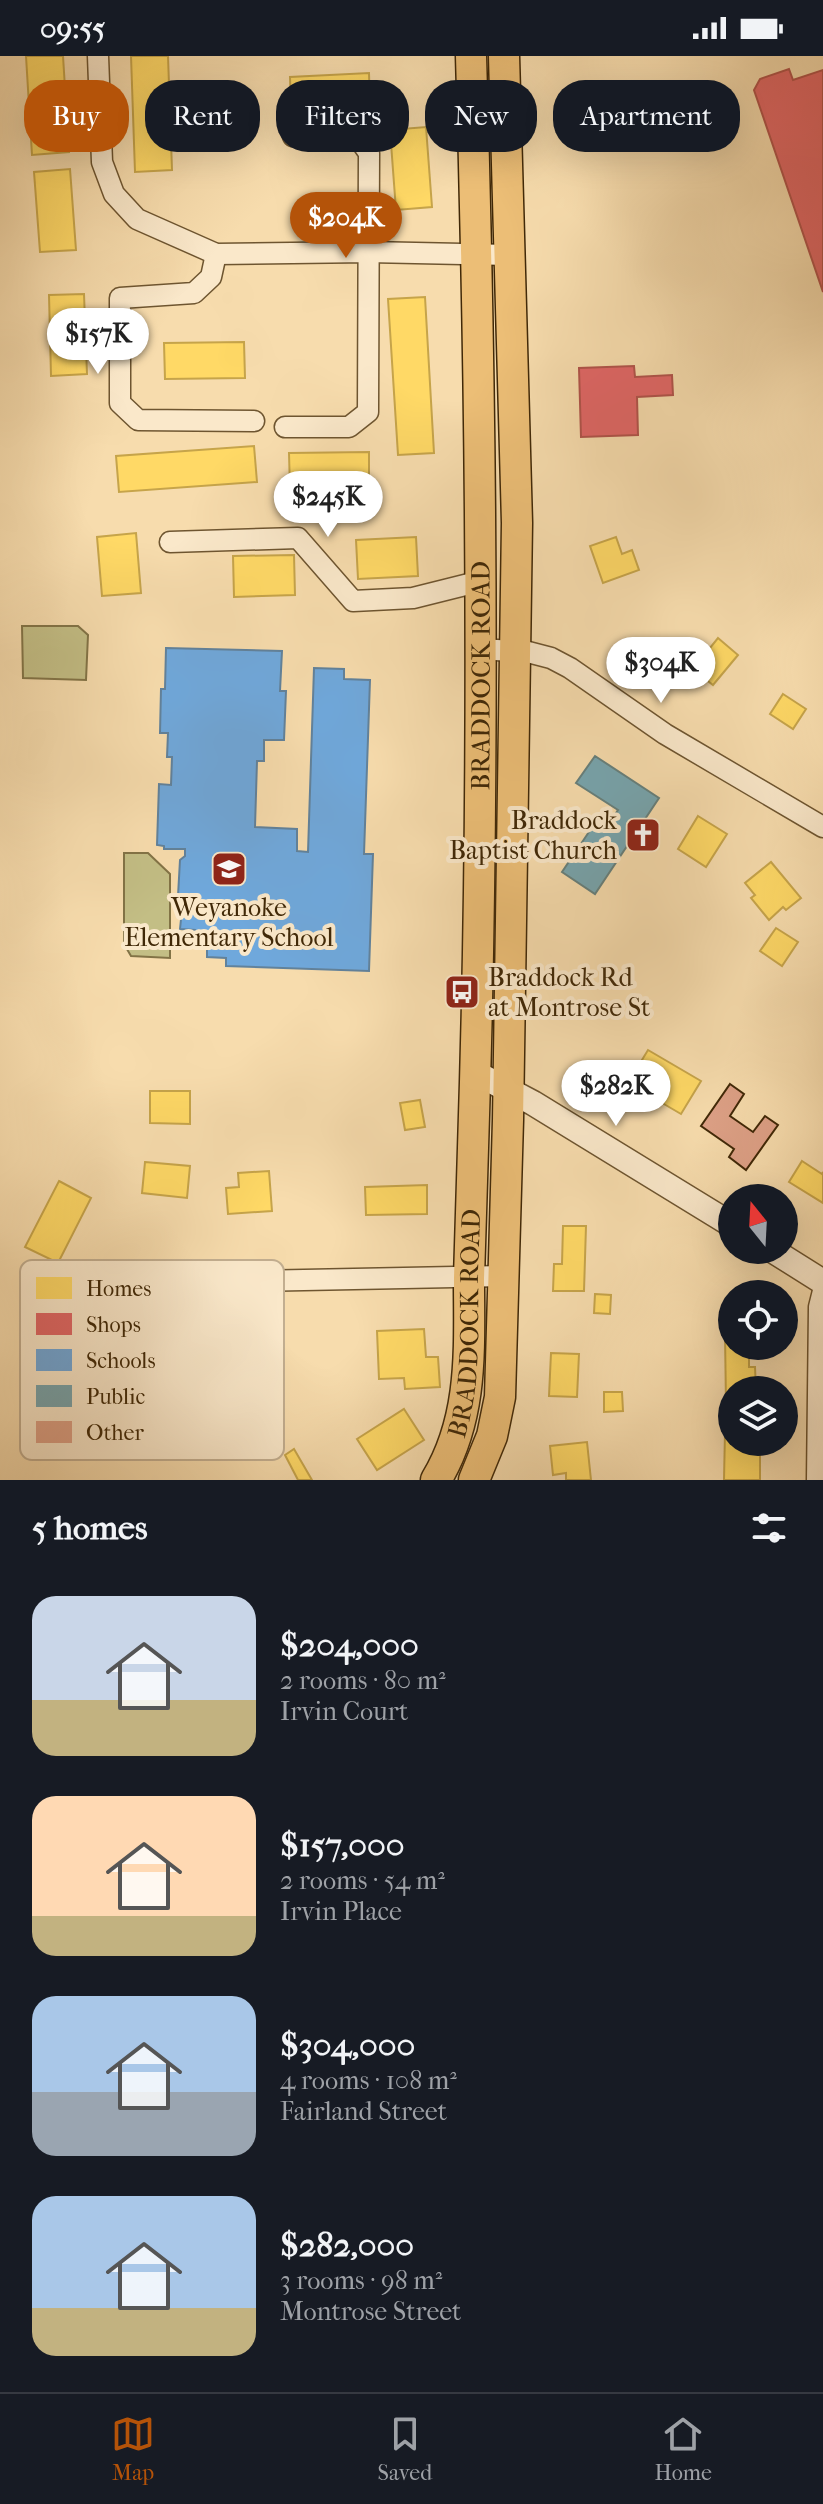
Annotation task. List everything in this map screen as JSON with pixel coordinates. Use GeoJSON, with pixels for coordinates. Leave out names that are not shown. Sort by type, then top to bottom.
{"type":"FeatureCollection","features":[{"type":"Feature","properties":{"kind":"main road","name":"BRADDOCK ROAD"},"geometry":{"type":"LineString","coordinates":[[436,1480],[456,1439],[469,1374],[476,1073],[481,581],[471,56]]}},
{"type":"Feature","properties":{"kind":"main road","name":"BRADDOCK ROAD"},"geometry":{"type":"LineString","coordinates":[[474,1480],[492,1436],[500,1397],[509,1091],[517,508],[504,56]]}},
{"type":"Feature","properties":{"kind":"street"},"geometry":{"type":"LineString","coordinates":[[98,56],[102,162],[114,194],[137,219],[216,254],[368,252],[511,255]]}},
{"type":"Feature","properties":{"kind":"street"},"geometry":{"type":"LineString","coordinates":[[285,427],[349,427],[368,412],[368,152]]}},
{"type":"Feature","properties":{"kind":"street"},"geometry":{"type":"LineString","coordinates":[[216,254],[211,277],[194,293],[120,298],[120,403],[138,420],[254,421]]}},
{"type":"Feature","properties":{"kind":"street"},"geometry":{"type":"LineString","coordinates":[[170,542],[298,538],[353,601],[413,598],[481,581]]}},
{"type":"Feature","properties":{"kind":"street"},"geometry":{"type":"LineString","coordinates":[[480,649],[517,651],[551,658],[665,734],[823,827]]}},
{"type":"Feature","properties":{"kind":"street"},"geometry":{"type":"LineString","coordinates":[[476,1073],[537,1105],[718,1216]]}},
{"type":"Feature","properties":{"kind":"street"},"geometry":{"type":"LineString","coordinates":[[794,1264],[823,1282]]}},
{"type":"Feature","properties":{"kind":"street"},"geometry":{"type":"LineString","coordinates":[[284,1280],[504,1276]]}},
{"type":"Feature","properties":{"kind":"street"},"geometry":{"type":"LineString","coordinates":[[817,1480],[819,1307],[823,1291]]}},
{"type":"Feature","properties":{"kind":"shaded area"},"geometry":{"type":"Polygon","coordinates":[[[22,626],[78,626],[88,635],[86,680],[23,678],[22,626]]]}},
{"type":"Feature","properties":{"kind":"shaded area"},"geometry":{"type":"Polygon","coordinates":[[[124,853],[148,853],[170,874],[170,958],[131,956],[124,944],[124,853]]]}},
{"type":"Feature","properties":{"kind":"building: Homes"},"geometry":{"type":"Polygon","coordinates":[[[26,56],[63,56],[64,80],[27,80],[26,56]]]}},
{"type":"Feature","properties":{"kind":"building: Homes"},"geometry":{"type":"Polygon","coordinates":[[[131,56],[168,56],[169,80],[145,80],[145,152],[171,152],[172,170],[135,172],[131,56]]]}},
{"type":"Feature","properties":{"kind":"building: Homes"},"geometry":{"type":"Polygon","coordinates":[[[369,73],[369,80],[290,80],[290,77],[369,73]]]}},
{"type":"Feature","properties":{"kind":"building: Homes"},"geometry":{"type":"Polygon","coordinates":[[[425,127],[432,207],[396,210],[392,152],[409,152],[409,128],[425,127]]]}},
{"type":"Feature","properties":{"kind":"building: Homes"},"geometry":{"type":"Polygon","coordinates":[[[32,152],[69,152],[32,155],[32,152]]]}},
{"type":"Feature","properties":{"kind":"building: Homes"},"geometry":{"type":"Polygon","coordinates":[[[70,169],[76,250],[40,252],[34,172],[70,169]]]}},
{"type":"Feature","properties":{"kind":"building: Homes"},"geometry":{"type":"Polygon","coordinates":[[[84,294],[87,374],[51,376],[49,295],[84,294]]]}},
{"type":"Feature","properties":{"kind":"building: Homes"},"geometry":{"type":"Polygon","coordinates":[[[425,297],[434,453],[398,455],[388,299],[425,297]]]}},
{"type":"Feature","properties":{"kind":"building: Homes"},"geometry":{"type":"Polygon","coordinates":[[[244,342],[245,378],[165,379],[164,343],[244,342]]]}},
{"type":"Feature","properties":{"kind":"building: Homes"},"geometry":{"type":"Polygon","coordinates":[[[254,446],[257,482],[119,492],[116,456],[254,446]]]}},
{"type":"Feature","properties":{"kind":"building: Homes"},"geometry":{"type":"Polygon","coordinates":[[[369,452],[369,488],[290,489],[289,453],[369,452]]]}},
{"type":"Feature","properties":{"kind":"building: Homes"},"geometry":{"type":"Polygon","coordinates":[[[136,533],[141,593],[102,596],[97,537],[136,533]]]}},
{"type":"Feature","properties":{"kind":"building: Homes"},"geometry":{"type":"Polygon","coordinates":[[[416,537],[418,576],[358,579],[356,540],[416,537]]]}},
{"type":"Feature","properties":{"kind":"building: Homes"},"geometry":{"type":"Polygon","coordinates":[[[616,537],[622,554],[632,550],[639,570],[603,583],[590,546],[616,537]]]}},
{"type":"Feature","properties":{"kind":"building: Homes"},"geometry":{"type":"Polygon","coordinates":[[[294,555],[295,595],[234,597],[233,556],[294,555]]]}},
{"type":"Feature","properties":{"kind":"building: Homes"},"geometry":{"type":"Polygon","coordinates":[[[718,638],[738,655],[713,685],[693,669],[718,638]]]}},
{"type":"Feature","properties":{"kind":"building: Homes"},"geometry":{"type":"Polygon","coordinates":[[[783,694],[806,709],[793,729],[770,714],[783,694]]]}},
{"type":"Feature","properties":{"kind":"building: Homes"},"geometry":{"type":"Polygon","coordinates":[[[698,816],[727,834],[706,867],[678,849],[698,816]]]}},
{"type":"Feature","properties":{"kind":"building: Homes"},"geometry":{"type":"Polygon","coordinates":[[[771,862],[801,898],[786,910],[783,907],[769,920],[751,898],[755,895],[745,883],[771,862]]]}},
{"type":"Feature","properties":{"kind":"building: Homes"},"geometry":{"type":"Polygon","coordinates":[[[776,928],[798,942],[782,966],[760,951],[776,928]]]}},
{"type":"Feature","properties":{"kind":"building: Homes"},"geometry":{"type":"Polygon","coordinates":[[[648,1050],[701,1081],[681,1114],[628,1083],[648,1050]]]}},
{"type":"Feature","properties":{"kind":"building: Homes"},"geometry":{"type":"Polygon","coordinates":[[[150,1091],[190,1091],[190,1124],[150,1123],[150,1091]]]}},
{"type":"Feature","properties":{"kind":"building: Homes"},"geometry":{"type":"Polygon","coordinates":[[[420,1100],[425,1127],[405,1130],[400,1103],[420,1100]]]}},
{"type":"Feature","properties":{"kind":"building: Homes"},"geometry":{"type":"Polygon","coordinates":[[[802,1161],[823,1172],[823,1203],[798,1188],[798,1184],[789,1182],[802,1161]]]}},
{"type":"Feature","properties":{"kind":"building: Homes"},"geometry":{"type":"Polygon","coordinates":[[[145,1162],[190,1166],[187,1198],[142,1193],[145,1162]]]}},
{"type":"Feature","properties":{"kind":"building: Homes"},"geometry":{"type":"Polygon","coordinates":[[[269,1171],[272,1211],[228,1214],[226,1188],[239,1187],[238,1173],[269,1171]]]}},
{"type":"Feature","properties":{"kind":"building: Homes"},"geometry":{"type":"Polygon","coordinates":[[[59,1181],[91,1198],[60,1260],[52,1260],[25,1247],[59,1181]]]}},
{"type":"Feature","properties":{"kind":"building: Homes"},"geometry":{"type":"Polygon","coordinates":[[[427,1185],[427,1214],[366,1215],[365,1187],[427,1185]]]}},
{"type":"Feature","properties":{"kind":"building: Homes"},"geometry":{"type":"Polygon","coordinates":[[[563,1226],[586,1226],[584,1291],[553,1291],[554,1264],[562,1264],[563,1226]]]}},
{"type":"Feature","properties":{"kind":"building: Homes"},"geometry":{"type":"Polygon","coordinates":[[[595,1294],[611,1295],[610,1314],[594,1313],[595,1294]]]}},
{"type":"Feature","properties":{"kind":"building: Homes"},"geometry":{"type":"Polygon","coordinates":[[[424,1329],[426,1357],[438,1357],[440,1387],[405,1389],[404,1378],[379,1379],[377,1331],[424,1329]]]}},
{"type":"Feature","properties":{"kind":"building: Homes"},"geometry":{"type":"Polygon","coordinates":[[[551,1353],[579,1354],[577,1397],[549,1396],[551,1353]]]}},
{"type":"Feature","properties":{"kind":"building: Homes"},"geometry":{"type":"Polygon","coordinates":[[[725,1360],[749,1360],[749,1367],[755,1367],[755,1376],[726,1376],[725,1360]]]}},
{"type":"Feature","properties":{"kind":"building: Homes"},"geometry":{"type":"Polygon","coordinates":[[[604,1392],[622,1392],[623,1411],[604,1412],[604,1392]]]}},
{"type":"Feature","properties":{"kind":"building: Homes"},"geometry":{"type":"Polygon","coordinates":[[[404,1409],[424,1440],[377,1470],[357,1439],[404,1409]]]}},
{"type":"Feature","properties":{"kind":"building: Homes"},"geometry":{"type":"Polygon","coordinates":[[[587,1442],[591,1480],[566,1480],[566,1473],[553,1475],[550,1446],[587,1442]]]}},
{"type":"Feature","properties":{"kind":"building: Homes"},"geometry":{"type":"Polygon","coordinates":[[[294,1449],[312,1480],[298,1480],[285,1455],[294,1449]]]}},
{"type":"Feature","properties":{"kind":"building: Homes"},"geometry":{"type":"Polygon","coordinates":[[[724,1456],[760,1456],[760,1480],[724,1480],[724,1456]]]}},
{"type":"Feature","properties":{"kind":"building: Shops"},"geometry":{"type":"Polygon","coordinates":[[[789,69],[793,80],[823,70],[823,292],[754,90],[760,79],[789,69]]]}},
{"type":"Feature","properties":{"kind":"building: Shops"},"geometry":{"type":"Polygon","coordinates":[[[634,366],[635,377],[672,375],[673,395],[637,397],[638,435],[581,437],[579,368],[634,366]]]}},
{"type":"Feature","properties":{"kind":"building: Schools"},"geometry":{"type":"Polygon","coordinates":[[[166,648],[282,651],[280,691],[286,691],[284,740],[264,740],[264,761],[257,761],[255,827],[297,829],[297,851],[308,852],[314,668],[344,669],[344,679],[370,680],[364,854],[373,854],[369,971],[226,966],[226,958],[207,957],[207,944],[195,930],[180,929],[183,900],[178,896],[180,860],[185,856],[185,849],[164,849],[164,846],[157,845],[159,784],[171,785],[172,757],[167,757],[168,733],[160,733],[166,648]]]}},
{"type":"Feature","properties":{"kind":"building: Public"},"geometry":{"type":"Polygon","coordinates":[[[595,756],[659,798],[595,894],[562,872],[599,817],[609,823],[618,810],[576,783],[595,756]]]}},
{"type":"Feature","properties":{"kind":"building: Other"},"geometry":{"type":"Polygon","coordinates":[[[730,1084],[744,1094],[730,1116],[753,1132],[765,1116],[778,1125],[746,1170],[729,1157],[734,1149],[701,1126],[730,1084]]]}},
{"type":"Feature","properties":{"kind":"place","name":"Braddock Baptist Church"},"geometry":{"type":"Point","coordinates":[643,835]}},
{"type":"Feature","properties":{"kind":"place","name":"Weyanoke Elementary School"},"geometry":{"type":"Point","coordinates":[229,869]}},
{"type":"Feature","properties":{"kind":"place","name":"Braddock Rd at Montrose St"},"geometry":{"type":"Point","coordinates":[462,992]}}]}
